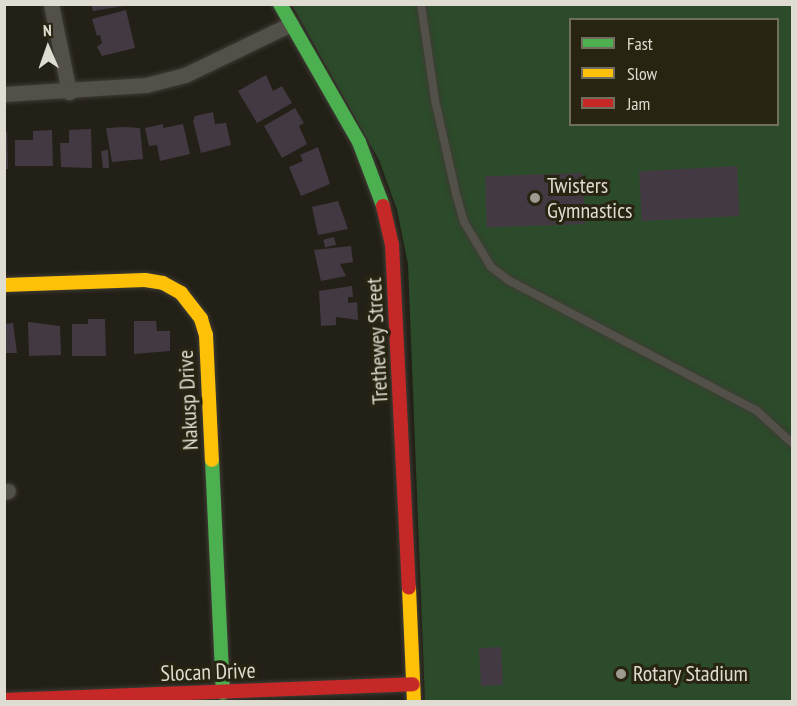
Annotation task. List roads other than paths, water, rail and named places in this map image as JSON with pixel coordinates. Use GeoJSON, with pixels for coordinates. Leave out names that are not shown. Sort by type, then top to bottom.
{"type":"FeatureCollection","features":[{"type":"Feature","properties":{"kind":"street"},"geometry":{"type":"LineString","coordinates":[[51,4],[69,92]]}},
{"type":"Feature","properties":{"kind":"street","name":"Trethewey Street"},"geometry":{"type":"LineString","coordinates":[[280,4],[359,142],[383,203],[392,244],[414,702]]}},
{"type":"Feature","properties":{"kind":"street"},"geometry":{"type":"LineString","coordinates":[[4,94],[69,92],[146,85],[185,75],[291,24]]}},
{"type":"Feature","properties":{"kind":"street","name":"Nakusp Drive"},"geometry":{"type":"LineString","coordinates":[[4,285],[145,280],[163,283],[181,293],[201,319],[206,335],[223,693]]}},
{"type":"Feature","properties":{"kind":"street","name":"Slocan Drive"},"geometry":{"type":"LineString","coordinates":[[4,700],[413,684]]}},
{"type":"Feature","properties":{"kind":"lane"},"geometry":{"type":"LineString","coordinates":[[421,4],[435,100],[456,194],[464,222],[491,267],[508,280],[757,411],[792,443]]}},
{"type":"Feature","properties":{"kind":"place","name":"Twisters Gymnastics"},"geometry":{"type":"Point","coordinates":[535,198]}},
{"type":"Feature","properties":{"kind":"place","name":"Rotary Stadium"},"geometry":{"type":"Point","coordinates":[621,674]}}]}
